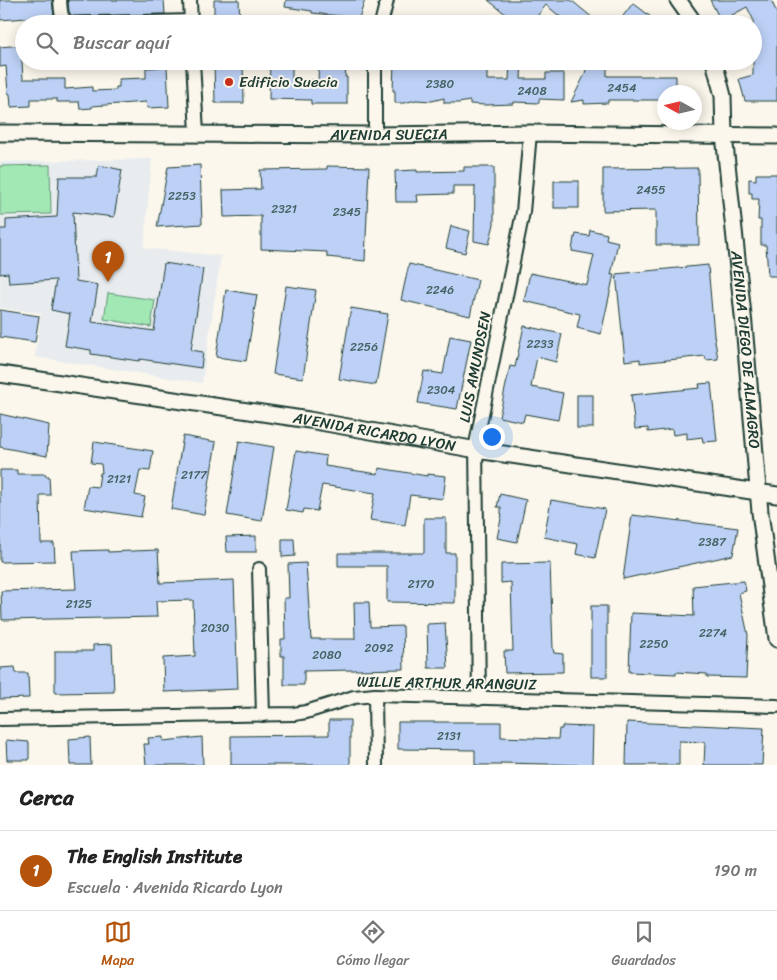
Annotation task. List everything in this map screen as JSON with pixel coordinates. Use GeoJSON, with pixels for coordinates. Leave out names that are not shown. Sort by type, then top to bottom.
{"type":"FeatureCollection","features":[{"type":"Feature","properties":{"kind":"street"},"geometry":{"type":"LineString","coordinates":[[60,0],[62,15]]}},
{"type":"Feature","properties":{"kind":"street"},"geometry":{"type":"LineString","coordinates":[[190,0],[191,15]]}},
{"type":"Feature","properties":{"kind":"street"},"geometry":{"type":"LineString","coordinates":[[383,15],[387,0]]}},
{"type":"Feature","properties":{"kind":"street"},"geometry":{"type":"LineString","coordinates":[[678,0],[689,15]]}},
{"type":"Feature","properties":{"kind":"street"},"geometry":{"type":"LineString","coordinates":[[194,70],[197,133]]}},
{"type":"Feature","properties":{"kind":"street"},"geometry":{"type":"LineString","coordinates":[[375,70],[375,135]]}},
{"type":"Feature","properties":{"kind":"street","name":"AVENIDA DIEGO DE ALMAGRO"},"geometry":{"type":"LineString","coordinates":[[716,70],[722,96],[724,135],[744,326],[758,492],[777,639]]}},
{"type":"Feature","properties":{"kind":"street","name":"AVENIDA SUECIA"},"geometry":{"type":"LineString","coordinates":[[0,133],[375,135],[530,133],[777,136]]}},
{"type":"Feature","properties":{"kind":"street","name":"LUIS AMUNDSEN"},"geometry":{"type":"LineString","coordinates":[[479,699],[476,444],[523,212],[530,133]]}},
{"type":"Feature","properties":{"kind":"street","name":"AVENIDA RICARDO LYON"},"geometry":{"type":"LineString","coordinates":[[0,374],[309,420],[477,450],[777,495]]}},
{"type":"Feature","properties":{"kind":"street"},"geometry":{"type":"LineString","coordinates":[[259,569],[263,715]]}},
{"type":"Feature","properties":{"kind":"street"},"geometry":{"type":"LineString","coordinates":[[375,695],[376,765]]}},
{"type":"Feature","properties":{"kind":"street","name":"WILLIE ARTHUR ARANGUIZ"},"geometry":{"type":"LineString","coordinates":[[0,720],[263,715],[306,712],[354,697],[375,695],[777,706]]}},
{"type":"Feature","properties":{"kind":"shaded area"},"geometry":{"type":"Polygon","coordinates":[[[152,159],[144,248],[221,256],[202,383],[35,357],[41,313],[0,308],[0,162],[152,159]]]}},
{"type":"Feature","properties":{"kind":"green space"},"geometry":{"type":"Polygon","coordinates":[[[50,165],[51,214],[0,215],[0,166],[50,165]]]}},
{"type":"Feature","properties":{"kind":"green space"},"geometry":{"type":"Polygon","coordinates":[[[108,293],[155,300],[151,327],[104,319],[108,293]]]}},
{"type":"Feature","properties":{"kind":"building"},"geometry":{"type":"Polygon","coordinates":[[[0,0],[52,0],[54,15],[15,15],[15,19],[0,20],[0,0]]]}},
{"type":"Feature","properties":{"kind":"building"},"geometry":{"type":"Polygon","coordinates":[[[68,0],[164,0],[165,14],[71,15],[69,12],[68,0]]]}},
{"type":"Feature","properties":{"kind":"building"},"geometry":{"type":"Polygon","coordinates":[[[214,0],[239,0],[240,15],[214,15],[214,0]]]}},
{"type":"Feature","properties":{"kind":"building"},"geometry":{"type":"Polygon","coordinates":[[[286,0],[365,0],[360,15],[312,13],[312,11],[285,7],[286,0]]]}},
{"type":"Feature","properties":{"kind":"building"},"geometry":{"type":"Polygon","coordinates":[[[488,0],[571,0],[589,15],[558,15],[546,5],[538,15],[507,15],[488,0]]]}},
{"type":"Feature","properties":{"kind":"building"},"geometry":{"type":"Polygon","coordinates":[[[710,0],[771,0],[777,13],[777,101],[745,101],[739,79],[753,75],[753,70],[762,70],[762,15],[751,15],[747,7],[732,15],[718,15],[710,0]]]}},
{"type":"Feature","properties":{"kind":"building"},"geometry":{"type":"Polygon","coordinates":[[[633,3],[648,15],[624,15],[633,3]]]}},
{"type":"Feature","properties":{"kind":"building"},"geometry":{"type":"Polygon","coordinates":[[[15,46],[15,70],[22,70],[23,79],[65,79],[65,89],[92,87],[92,91],[116,90],[116,87],[119,87],[119,79],[146,78],[146,70],[167,70],[169,107],[147,108],[146,102],[92,106],[92,108],[80,109],[79,102],[57,102],[57,99],[31,99],[31,106],[11,107],[6,66],[0,67],[0,47],[15,46]]]}},
{"type":"Feature","properties":{"kind":"building","name":"Edificio Suecia"},"geometry":{"type":"Polygon","coordinates":[[[214,70],[243,70],[244,103],[215,103],[214,70]]]}},
{"type":"Feature","properties":{"kind":"building"},"geometry":{"type":"Polygon","coordinates":[[[270,70],[292,70],[292,80],[318,80],[319,70],[346,70],[347,104],[311,104],[311,100],[269,99],[270,70]]]}},
{"type":"Feature","properties":{"kind":"building"},"geometry":{"type":"Polygon","coordinates":[[[394,70],[487,70],[487,80],[509,80],[510,70],[522,70],[521,79],[546,79],[546,73],[564,73],[564,100],[539,99],[539,103],[514,102],[514,104],[485,105],[470,104],[470,101],[444,103],[444,98],[432,101],[416,100],[395,103],[395,91],[393,91],[394,70]]]}},
{"type":"Feature","properties":{"kind":"building"},"geometry":{"type":"Polygon","coordinates":[[[586,70],[607,70],[607,76],[676,76],[676,85],[657,85],[657,100],[608,100],[608,103],[584,104],[584,100],[571,102],[586,70]]]}},
{"type":"Feature","properties":{"kind":"building"},"geometry":{"type":"Polygon","coordinates":[[[99,165],[122,170],[114,217],[73,212],[76,281],[98,285],[92,322],[154,331],[164,263],[203,269],[191,350],[203,352],[201,368],[91,354],[91,350],[65,346],[70,314],[51,310],[56,280],[9,283],[8,273],[0,274],[0,229],[6,229],[6,220],[57,217],[59,177],[97,177],[99,165]]]}},
{"type":"Feature","properties":{"kind":"building"},"geometry":{"type":"Polygon","coordinates":[[[200,165],[202,224],[157,227],[168,167],[200,165]]]}},
{"type":"Feature","properties":{"kind":"building"},"geometry":{"type":"Polygon","coordinates":[[[327,166],[369,167],[365,261],[327,257],[327,252],[261,249],[261,216],[224,217],[223,190],[261,189],[260,170],[327,169],[327,166]]]}},
{"type":"Feature","properties":{"kind":"building"},"geometry":{"type":"Polygon","coordinates":[[[464,167],[494,167],[494,224],[489,244],[474,241],[475,186],[453,186],[453,194],[417,195],[418,202],[396,202],[395,171],[464,171],[464,167]]]}},
{"type":"Feature","properties":{"kind":"building"},"geometry":{"type":"Polygon","coordinates":[[[698,168],[699,245],[656,245],[656,210],[603,211],[603,169],[698,168]]]}},
{"type":"Feature","properties":{"kind":"building"},"geometry":{"type":"Polygon","coordinates":[[[756,174],[777,174],[777,276],[768,276],[766,245],[761,245],[761,220],[758,220],[759,199],[752,199],[752,193],[749,193],[749,179],[756,180],[756,174]]]}},
{"type":"Feature","properties":{"kind":"building"},"geometry":{"type":"Polygon","coordinates":[[[554,181],[579,181],[579,208],[554,208],[554,181]]]}},
{"type":"Feature","properties":{"kind":"building"},"geometry":{"type":"Polygon","coordinates":[[[451,226],[470,231],[465,253],[446,248],[451,226]]]}},
{"type":"Feature","properties":{"kind":"building"},"geometry":{"type":"Polygon","coordinates":[[[590,230],[607,234],[606,239],[618,242],[611,275],[614,274],[601,334],[577,328],[580,314],[524,301],[530,273],[587,285],[594,255],[572,251],[576,234],[589,236],[590,230]]]}},
{"type":"Feature","properties":{"kind":"building"},"geometry":{"type":"Polygon","coordinates":[[[409,264],[478,280],[470,316],[401,300],[409,264]]]}},
{"type":"Feature","properties":{"kind":"building"},"geometry":{"type":"Polygon","coordinates":[[[708,265],[718,359],[706,360],[705,356],[640,363],[640,359],[625,361],[616,274],[708,265]]]}},
{"type":"Feature","properties":{"kind":"building"},"geometry":{"type":"Polygon","coordinates":[[[286,286],[316,290],[303,378],[273,374],[286,286]]]}},
{"type":"Feature","properties":{"kind":"building"},"geometry":{"type":"Polygon","coordinates":[[[226,290],[257,295],[246,361],[216,357],[226,290]]]}},
{"type":"Feature","properties":{"kind":"building"},"geometry":{"type":"Polygon","coordinates":[[[351,308],[388,314],[376,385],[339,379],[351,308]]]}},
{"type":"Feature","properties":{"kind":"building"},"geometry":{"type":"Polygon","coordinates":[[[0,310],[39,316],[35,342],[0,337],[0,310]]]}},
{"type":"Feature","properties":{"kind":"building"},"geometry":{"type":"Polygon","coordinates":[[[524,326],[562,334],[556,362],[537,357],[531,387],[563,393],[558,420],[525,414],[523,422],[499,417],[510,366],[515,367],[524,326]]]}},
{"type":"Feature","properties":{"kind":"building"},"geometry":{"type":"Polygon","coordinates":[[[450,336],[471,340],[457,409],[418,403],[424,371],[443,374],[450,336]]]}},
{"type":"Feature","properties":{"kind":"building"},"geometry":{"type":"Polygon","coordinates":[[[711,383],[717,441],[703,442],[702,437],[687,439],[687,433],[673,435],[672,429],[648,432],[648,428],[635,429],[631,395],[700,388],[699,384],[711,383]]]}},
{"type":"Feature","properties":{"kind":"building"},"geometry":{"type":"Polygon","coordinates":[[[577,395],[593,395],[593,428],[577,428],[577,395]]]}},
{"type":"Feature","properties":{"kind":"building"},"geometry":{"type":"Polygon","coordinates":[[[0,414],[49,425],[47,456],[0,447],[0,414]]]}},
{"type":"Feature","properties":{"kind":"building"},"geometry":{"type":"Polygon","coordinates":[[[183,436],[216,442],[204,515],[171,509],[183,436]]]}},
{"type":"Feature","properties":{"kind":"building"},"geometry":{"type":"Polygon","coordinates":[[[239,441],[274,447],[262,521],[227,515],[239,441]]]}},
{"type":"Feature","properties":{"kind":"building"},"geometry":{"type":"Polygon","coordinates":[[[94,442],[153,451],[150,471],[140,470],[135,495],[145,497],[141,517],[84,508],[88,486],[98,487],[100,473],[102,473],[101,464],[91,463],[94,442]]]}},
{"type":"Feature","properties":{"kind":"building"},"geometry":{"type":"Polygon","coordinates":[[[296,451],[326,456],[325,466],[378,474],[379,468],[427,476],[427,474],[446,476],[443,499],[410,495],[405,525],[370,520],[375,493],[322,485],[317,511],[304,509],[303,513],[286,510],[296,451]]]}},
{"type":"Feature","properties":{"kind":"building"},"geometry":{"type":"Polygon","coordinates":[[[0,470],[17,470],[17,474],[46,474],[45,476],[49,476],[50,495],[40,495],[41,543],[54,543],[55,561],[0,562],[0,470]]]}},
{"type":"Feature","properties":{"kind":"building"},"geometry":{"type":"Polygon","coordinates":[[[500,494],[526,500],[517,542],[497,538],[502,514],[501,507],[497,507],[500,494]]]}},
{"type":"Feature","properties":{"kind":"building"},"geometry":{"type":"Polygon","coordinates":[[[551,500],[605,509],[595,558],[576,554],[578,544],[544,537],[551,500]]]}},
{"type":"Feature","properties":{"kind":"building"},"geometry":{"type":"Polygon","coordinates":[[[632,515],[738,528],[733,555],[623,579],[632,515]]]}},
{"type":"Feature","properties":{"kind":"building"},"geometry":{"type":"Polygon","coordinates":[[[424,518],[446,518],[446,553],[455,553],[455,603],[387,602],[387,566],[338,566],[338,553],[424,553],[424,518]]]}},
{"type":"Feature","properties":{"kind":"building"},"geometry":{"type":"Polygon","coordinates":[[[256,536],[256,552],[227,552],[226,537],[256,536]]]}},
{"type":"Feature","properties":{"kind":"building"},"geometry":{"type":"Polygon","coordinates":[[[282,539],[294,539],[295,556],[282,557],[282,539]]]}},
{"type":"Feature","properties":{"kind":"building"},"geometry":{"type":"Polygon","coordinates":[[[108,550],[108,552],[158,550],[160,583],[234,580],[238,689],[164,692],[163,658],[195,656],[193,600],[156,601],[157,617],[2,620],[1,591],[76,589],[73,551],[108,550]]]}},
{"type":"Feature","properties":{"kind":"building"},"geometry":{"type":"Polygon","coordinates":[[[306,563],[311,639],[355,639],[354,602],[369,602],[370,627],[403,626],[404,669],[304,671],[304,685],[284,685],[284,656],[281,656],[281,639],[285,639],[284,598],[289,598],[288,564],[306,563]]]}},
{"type":"Feature","properties":{"kind":"building"},"geometry":{"type":"Polygon","coordinates":[[[550,563],[553,649],[554,653],[563,654],[563,672],[505,673],[504,651],[513,651],[511,582],[501,583],[501,564],[550,563]]]}},
{"type":"Feature","properties":{"kind":"building"},"geometry":{"type":"Polygon","coordinates":[[[744,581],[746,591],[739,593],[748,635],[746,678],[707,677],[707,674],[676,672],[676,674],[629,672],[631,613],[694,616],[693,586],[744,581]]]}},
{"type":"Feature","properties":{"kind":"building"},"geometry":{"type":"Polygon","coordinates":[[[591,606],[607,606],[607,677],[591,677],[591,606]]]}},
{"type":"Feature","properties":{"kind":"building"},"geometry":{"type":"Polygon","coordinates":[[[445,623],[448,668],[428,668],[427,624],[445,623]]]}},
{"type":"Feature","properties":{"kind":"building"},"geometry":{"type":"Polygon","coordinates":[[[112,644],[114,692],[55,693],[55,651],[93,651],[93,645],[112,644]]]}},
{"type":"Feature","properties":{"kind":"building"},"geometry":{"type":"Polygon","coordinates":[[[15,667],[16,673],[28,673],[29,698],[0,699],[0,668],[15,667]]]}},
{"type":"Feature","properties":{"kind":"building"},"geometry":{"type":"Polygon","coordinates":[[[329,720],[350,720],[350,765],[231,765],[231,736],[329,735],[329,720]]]}},
{"type":"Feature","properties":{"kind":"building"},"geometry":{"type":"Polygon","coordinates":[[[398,722],[501,722],[501,737],[558,739],[559,729],[562,729],[562,726],[593,727],[592,765],[501,763],[501,765],[475,765],[475,750],[398,749],[398,722]]]}},
{"type":"Feature","properties":{"kind":"building"},"geometry":{"type":"Polygon","coordinates":[[[627,722],[764,728],[762,765],[704,765],[705,742],[679,741],[679,765],[626,765],[627,722]]]}},
{"type":"Feature","properties":{"kind":"building"},"geometry":{"type":"Polygon","coordinates":[[[90,737],[91,765],[70,765],[69,739],[90,737]]]}},
{"type":"Feature","properties":{"kind":"building"},"geometry":{"type":"Polygon","coordinates":[[[163,737],[163,741],[202,737],[203,765],[146,765],[144,744],[149,744],[148,738],[163,737]]]}},
{"type":"Feature","properties":{"kind":"building"},"geometry":{"type":"Polygon","coordinates":[[[6,740],[29,742],[29,760],[7,760],[6,740]]]}},
{"type":"Feature","properties":{"kind":"place","name":"Edificio Suecia"},"geometry":{"type":"Point","coordinates":[229,82]}},
{"type":"Feature","properties":{"kind":"place","name":"The English Institute"},"geometry":{"type":"Point","coordinates":[108,282]}}]}
